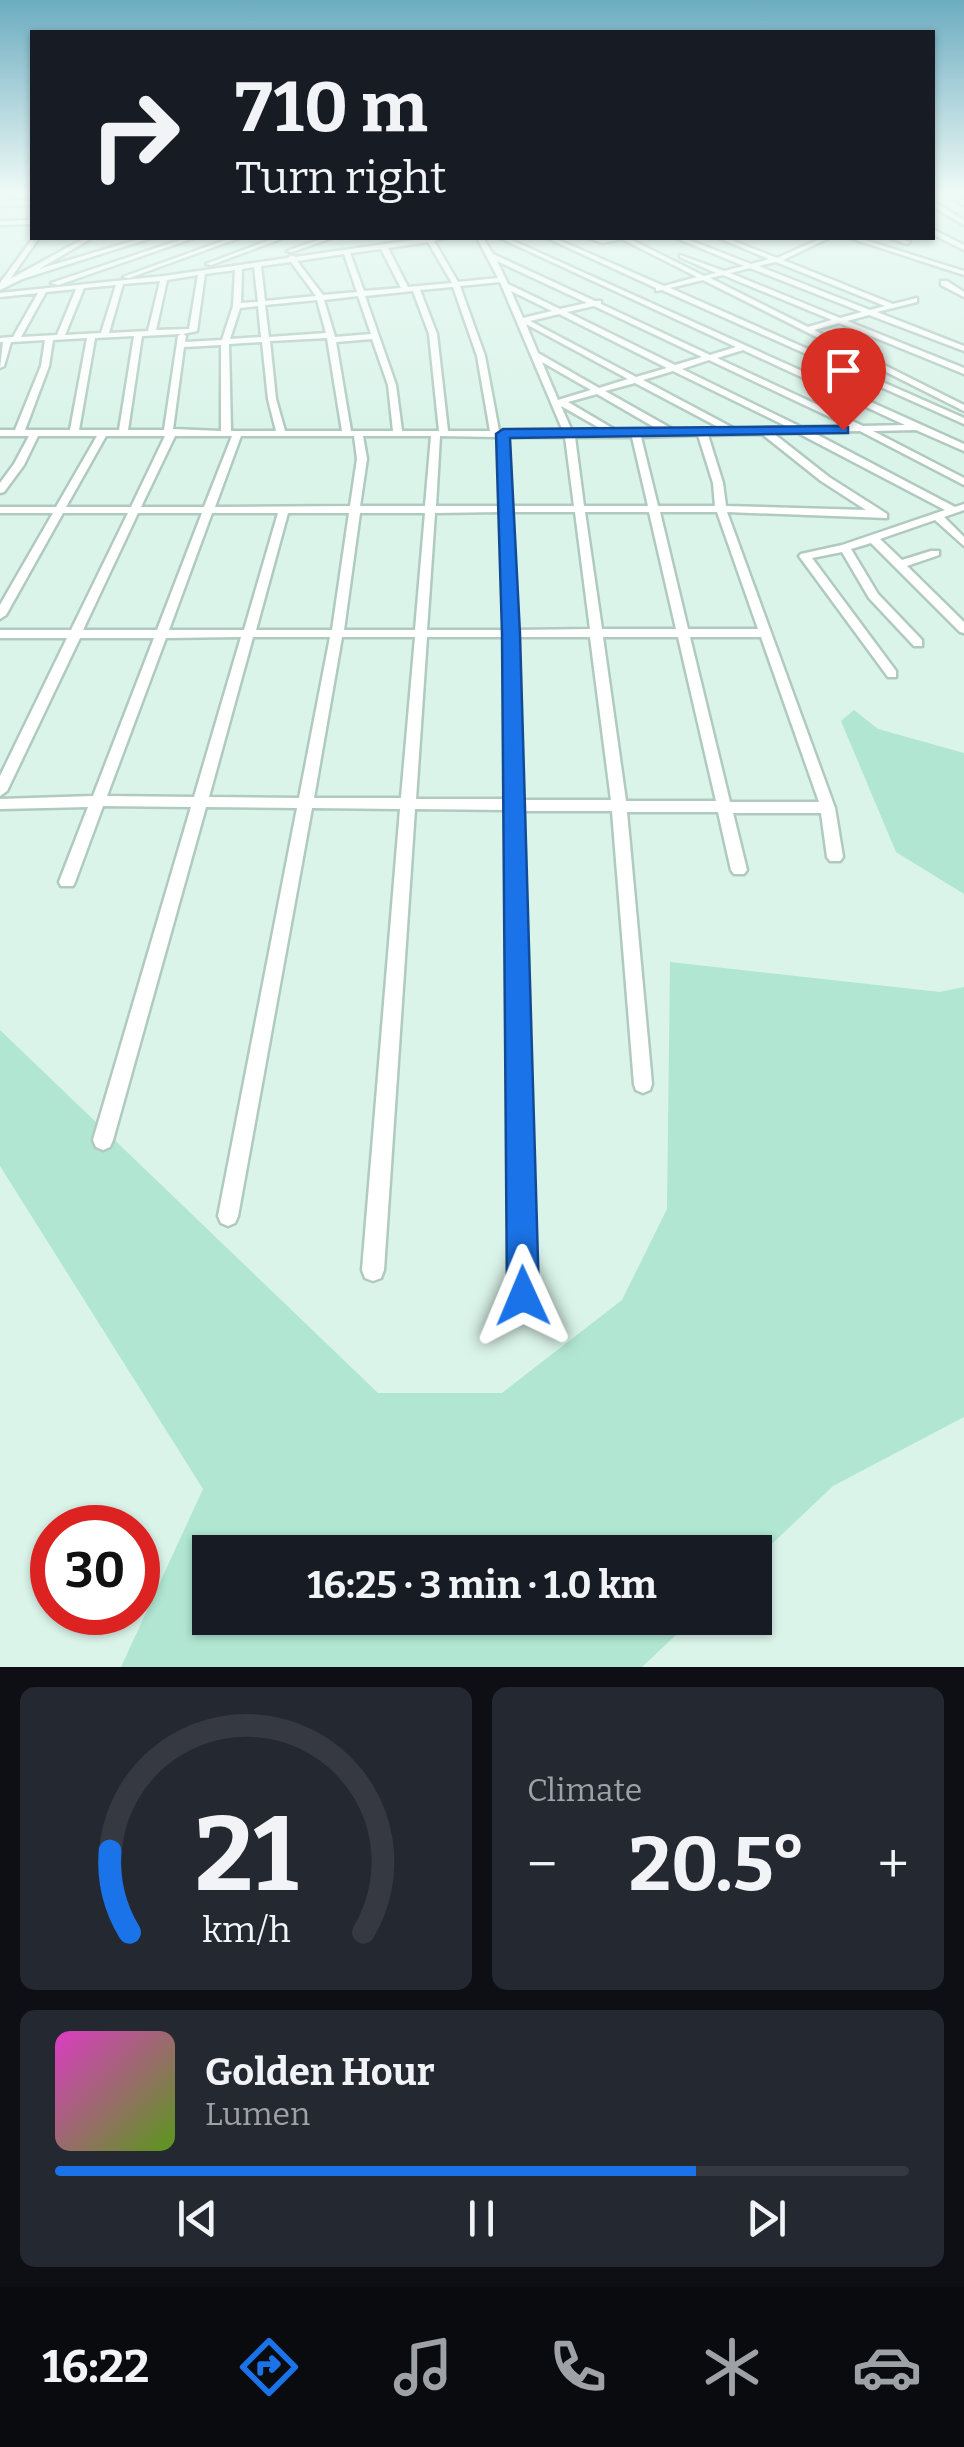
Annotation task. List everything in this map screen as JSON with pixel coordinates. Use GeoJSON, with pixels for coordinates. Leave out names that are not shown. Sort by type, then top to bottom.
{"type":"FeatureCollection","features":[{"type":"Feature","properties":{"kind":"street"},"geometry":{"type":"LineString","coordinates":[[2,293],[14,271]]}},
{"type":"Feature","properties":{"kind":"street"},"geometry":{"type":"LineString","coordinates":[[2,293],[30,271]]}},
{"type":"Feature","properties":{"kind":"street"},"geometry":{"type":"LineString","coordinates":[[20,277],[40,271]]}},
{"type":"Feature","properties":{"kind":"street"},"geometry":{"type":"LineString","coordinates":[[0,366],[8,339],[38,291],[96,271]]}},
{"type":"Feature","properties":{"kind":"street"},"geometry":{"type":"LineString","coordinates":[[105,285],[145,271]]}},
{"type":"Feature","properties":{"kind":"street"},"geometry":{"type":"LineString","coordinates":[[169,277],[187,271]]}},
{"type":"Feature","properties":{"kind":"street"},"geometry":{"type":"LineString","coordinates":[[2,293],[120,284],[209,271]]}},
{"type":"Feature","properties":{"kind":"street"},"geometry":{"type":"LineString","coordinates":[[66,882],[162,634],[232,432],[225,342],[237,306],[238,271]]}},
{"type":"Feature","properties":{"kind":"street"},"geometry":{"type":"LineString","coordinates":[[258,271],[272,399],[281,432]]}},
{"type":"Feature","properties":{"kind":"street"},"geometry":{"type":"LineString","coordinates":[[228,1216],[337,634],[362,459],[320,297],[295,271]]}},
{"type":"Feature","properties":{"kind":"street"},"geometry":{"type":"LineString","coordinates":[[354,271],[392,385],[398,432]]}},
{"type":"Feature","properties":{"kind":"street"},"geometry":{"type":"LineString","coordinates":[[373,1270],[406,804],[440,433],[436,353],[399,271]]}},
{"type":"Feature","properties":{"kind":"street"},"geometry":{"type":"LineString","coordinates":[[449,271],[459,284],[474,323],[499,434],[511,634],[523,1296]]}},
{"type":"Feature","properties":{"kind":"street"},"geometry":{"type":"LineString","coordinates":[[499,271],[532,353],[559,402],[569,434],[619,806],[643,1084]]}},
{"type":"Feature","properties":{"kind":"street"},"geometry":{"type":"LineString","coordinates":[[524,271],[863,430],[964,482]]}},
{"type":"Feature","properties":{"kind":"street"},"geometry":{"type":"LineString","coordinates":[[575,271],[964,448]]}},
{"type":"Feature","properties":{"kind":"street"},"geometry":{"type":"LineString","coordinates":[[623,271],[964,421]]}},
{"type":"Feature","properties":{"kind":"street"},"geometry":{"type":"LineString","coordinates":[[690,271],[964,408]]}},
{"type":"Feature","properties":{"kind":"street"},"geometry":{"type":"LineString","coordinates":[[718,271],[964,371]]}},
{"type":"Feature","properties":{"kind":"street"},"geometry":{"type":"LineString","coordinates":[[521,320],[733,271]]}},
{"type":"Feature","properties":{"kind":"street"},"geometry":{"type":"LineString","coordinates":[[764,271],[964,349]]}},
{"type":"Feature","properties":{"kind":"street"},"geometry":{"type":"LineString","coordinates":[[808,271],[892,306]]}},
{"type":"Feature","properties":{"kind":"street"},"geometry":{"type":"LineString","coordinates":[[8,339],[194,330],[202,272]]}},
{"type":"Feature","properties":{"kind":"street"},"geometry":{"type":"LineString","coordinates":[[151,333],[169,277]]}},
{"type":"Feature","properties":{"kind":"street"},"geometry":{"type":"LineString","coordinates":[[964,277],[944,283],[964,295]]}},
{"type":"Feature","properties":{"kind":"street"},"geometry":{"type":"LineString","coordinates":[[237,306],[504,283],[958,508]]}},
{"type":"Feature","properties":{"kind":"street"},"geometry":{"type":"LineString","coordinates":[[104,336],[120,284]]}},
{"type":"Feature","properties":{"kind":"street"},"geometry":{"type":"LineString","coordinates":[[18,433],[55,337],[82,288]]}},
{"type":"Feature","properties":{"kind":"street"},"geometry":{"type":"LineString","coordinates":[[866,294],[881,291]]}},
{"type":"Feature","properties":{"kind":"street"},"geometry":{"type":"LineString","coordinates":[[559,402],[914,300]]}},
{"type":"Feature","properties":{"kind":"street"},"geometry":{"type":"LineString","coordinates":[[521,320],[734,432]]}},
{"type":"Feature","properties":{"kind":"street"},"geometry":{"type":"LineString","coordinates":[[0,791],[170,432],[183,332]]}},
{"type":"Feature","properties":{"kind":"street"},"geometry":{"type":"LineString","coordinates":[[123,432],[138,334]]}},
{"type":"Feature","properties":{"kind":"street"},"geometry":{"type":"LineString","coordinates":[[74,432],[91,336]]}},
{"type":"Feature","properties":{"kind":"street"},"geometry":{"type":"LineString","coordinates":[[181,346],[376,336]]}},
{"type":"Feature","properties":{"kind":"street"},"geometry":{"type":"LineString","coordinates":[[532,353],[672,433]]}},
{"type":"Feature","properties":{"kind":"street"},"geometry":{"type":"LineString","coordinates":[[559,402],[616,434]]}},
{"type":"Feature","properties":{"kind":"street"},"geometry":{"type":"LineString","coordinates":[[0,433],[636,434],[916,427]]}},
{"type":"Feature","properties":{"kind":"street"},"geometry":{"type":"LineString","coordinates":[[931,433],[964,430]]}},
{"type":"Feature","properties":{"kind":"street"},"geometry":{"type":"LineString","coordinates":[[764,431],[825,479],[898,528]]}},
{"type":"Feature","properties":{"kind":"street"},"geometry":{"type":"LineString","coordinates":[[702,432],[722,509],[828,808],[835,857]]}},
{"type":"Feature","properties":{"kind":"street"},"geometry":{"type":"LineString","coordinates":[[0,490],[19,465],[34,433]]}},
{"type":"Feature","properties":{"kind":"street"},"geometry":{"type":"LineString","coordinates":[[0,615],[103,433]]}},
{"type":"Feature","properties":{"kind":"street"},"geometry":{"type":"LineString","coordinates":[[636,434],[656,509],[680,632],[740,870]]}},
{"type":"Feature","properties":{"kind":"street"},"geometry":{"type":"LineString","coordinates":[[892,674],[804,558],[845,548],[958,508]]}},
{"type":"Feature","properties":{"kind":"street"},"geometry":{"type":"LineString","coordinates":[[0,510],[722,509],[879,513]]}},
{"type":"Feature","properties":{"kind":"street"},"geometry":{"type":"LineString","coordinates":[[103,1140],[284,510]]}},
{"type":"Feature","properties":{"kind":"street"},"geometry":{"type":"LineString","coordinates":[[936,516],[964,543]]}},
{"type":"Feature","properties":{"kind":"street"},"geometry":{"type":"LineString","coordinates":[[872,537],[964,629]]}},
{"type":"Feature","properties":{"kind":"street"},"geometry":{"type":"LineString","coordinates":[[845,548],[873,596],[918,643]]}},
{"type":"Feature","properties":{"kind":"street"},"geometry":{"type":"LineString","coordinates":[[898,564],[935,553]]}},
{"type":"Feature","properties":{"kind":"street"},"geometry":{"type":"LineString","coordinates":[[0,634],[766,633]]}},
{"type":"Feature","properties":{"kind":"street"},"geometry":{"type":"LineString","coordinates":[[0,804],[97,801],[828,808]]}},
{"type":"Feature","properties":{"kind":"green space"},"geometry":{"type":"Polygon","coordinates":[[[854,710],[878,729],[964,753],[964,894],[896,852],[841,721],[854,710]]]}},
{"type":"Feature","properties":{"kind":"green space"},"geometry":{"type":"Polygon","coordinates":[[[670,962],[940,992],[964,987],[964,1417],[833,1486],[772,1544],[772,1535],[192,1535],[192,1635],[676,1635],[642,1667],[121,1667],[136,1635],[160,1635],[160,1582],[203,1489],[0,1166],[0,1030],[378,1393],[502,1393],[622,1300],[667,1209],[670,962]]]}},
{"type":"Feature","properties":{"kind":"route"},"geometry":{"type":"LineString","coordinates":[[523,1296],[511,634],[503,434],[843,430]]}}]}
